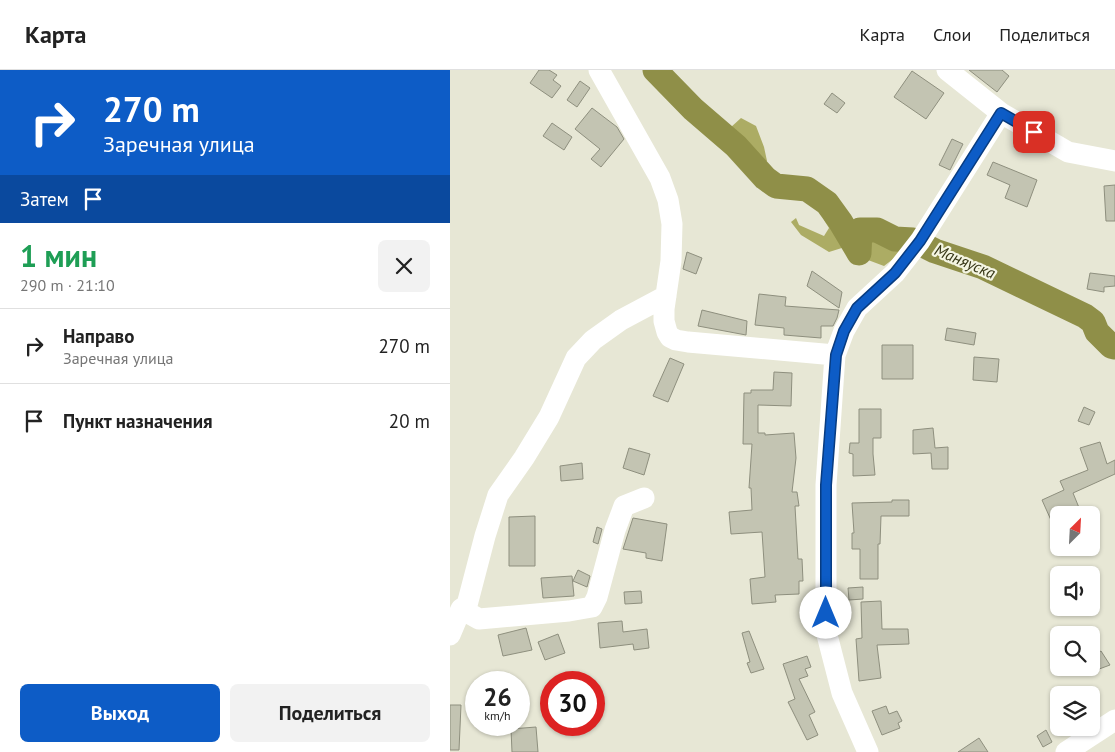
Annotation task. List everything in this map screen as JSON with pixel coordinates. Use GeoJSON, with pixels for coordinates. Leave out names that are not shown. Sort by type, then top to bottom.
{"type":"FeatureCollection","features":[{"type":"Feature","properties":{"kind":"street"},"geometry":{"type":"LineString","coordinates":[[599,70],[660,178],[668,200],[672,224],[671,261],[664,309],[667,332],[670,337],[676,340],[836,355]]}},
{"type":"Feature","properties":{"kind":"street"},"geometry":{"type":"LineString","coordinates":[[947,70],[1001,113],[1068,152],[1115,161]]}},
{"type":"Feature","properties":{"kind":"street"},"geometry":{"type":"LineString","coordinates":[[868,752],[842,692],[826,631],[826,485],[836,355],[844,331],[857,308],[895,273],[920,241],[1001,113]]}},
{"type":"Feature","properties":{"kind":"street"},"geometry":{"type":"LineString","coordinates":[[450,634],[462,609],[467,605],[498,495],[524,458],[549,417],[576,358],[593,340],[620,320],[666,296]]}},
{"type":"Feature","properties":{"kind":"street"},"geometry":{"type":"LineString","coordinates":[[462,609],[479,619],[592,607],[597,597],[624,506],[644,498]]}},
{"type":"Feature","properties":{"kind":"street"},"geometry":{"type":"LineString","coordinates":[[1066,752],[1115,720]]}},
{"type":"Feature","properties":{"kind":"shaded area"},"geometry":{"type":"Polygon","coordinates":[[[741,118],[756,126],[764,147],[767,161],[753,171],[733,158],[719,138],[741,118]]]}},
{"type":"Feature","properties":{"kind":"shaded area"},"geometry":{"type":"Polygon","coordinates":[[[823,213],[840,229],[851,243],[861,245],[858,234],[870,233],[901,246],[897,256],[884,266],[860,257],[845,247],[829,252],[801,235],[791,222],[796,218],[799,225],[824,236],[829,228],[824,220],[823,213]]]}},
{"type":"Feature","properties":{"kind":"building"},"geometry":{"type":"Polygon","coordinates":[[[539,70],[549,70],[557,75],[553,80],[561,86],[552,98],[530,83],[539,70]]]}},
{"type":"Feature","properties":{"kind":"building"},"geometry":{"type":"Polygon","coordinates":[[[969,70],[1002,70],[1009,76],[997,92],[969,70]]]}},
{"type":"Feature","properties":{"kind":"building"},"geometry":{"type":"Polygon","coordinates":[[[912,71],[944,93],[926,119],[894,97],[912,71]]]}},
{"type":"Feature","properties":{"kind":"building"},"geometry":{"type":"Polygon","coordinates":[[[580,81],[590,88],[577,107],[567,100],[580,81]]]}},
{"type":"Feature","properties":{"kind":"building"},"geometry":{"type":"Polygon","coordinates":[[[832,93],[845,103],[837,113],[824,104],[832,93]]]}},
{"type":"Feature","properties":{"kind":"building"},"geometry":{"type":"Polygon","coordinates":[[[592,108],[617,127],[624,139],[601,167],[591,159],[600,149],[575,129],[592,108]]]}},
{"type":"Feature","properties":{"kind":"building"},"geometry":{"type":"Polygon","coordinates":[[[552,123],[572,137],[564,150],[543,136],[552,123]]]}},
{"type":"Feature","properties":{"kind":"building"},"geometry":{"type":"Polygon","coordinates":[[[952,139],[963,144],[950,170],[939,165],[952,139]]]}},
{"type":"Feature","properties":{"kind":"building"},"geometry":{"type":"Polygon","coordinates":[[[993,162],[1037,180],[1027,207],[1005,198],[1010,185],[987,175],[993,162]]]}},
{"type":"Feature","properties":{"kind":"building"},"geometry":{"type":"Polygon","coordinates":[[[1115,185],[1115,221],[1106,221],[1104,186],[1115,185]]]}},
{"type":"Feature","properties":{"kind":"building"},"geometry":{"type":"Polygon","coordinates":[[[687,252],[702,258],[696,274],[683,269],[687,252]]]}},
{"type":"Feature","properties":{"kind":"building"},"geometry":{"type":"Polygon","coordinates":[[[812,271],[842,292],[839,308],[807,286],[812,271]]]}},
{"type":"Feature","properties":{"kind":"building"},"geometry":{"type":"Polygon","coordinates":[[[1090,273],[1115,276],[1115,286],[1104,287],[1104,292],[1087,289],[1090,273]]]}},
{"type":"Feature","properties":{"kind":"building"},"geometry":{"type":"Polygon","coordinates":[[[759,294],[786,297],[785,306],[839,310],[837,318],[833,326],[821,326],[821,338],[784,335],[784,328],[755,325],[759,294]]]}},
{"type":"Feature","properties":{"kind":"building"},"geometry":{"type":"Polygon","coordinates":[[[702,310],[747,321],[746,335],[698,326],[702,310]]]}},
{"type":"Feature","properties":{"kind":"building"},"geometry":{"type":"Polygon","coordinates":[[[947,328],[976,333],[974,345],[945,340],[947,328]]]}},
{"type":"Feature","properties":{"kind":"building"},"geometry":{"type":"Polygon","coordinates":[[[882,345],[913,345],[913,379],[882,379],[882,345]]]}},
{"type":"Feature","properties":{"kind":"building"},"geometry":{"type":"Polygon","coordinates":[[[974,357],[999,359],[997,382],[973,380],[974,357]]]}},
{"type":"Feature","properties":{"kind":"building"},"geometry":{"type":"Polygon","coordinates":[[[670,358],[684,364],[668,402],[653,396],[670,358]]]}},
{"type":"Feature","properties":{"kind":"building"},"geometry":{"type":"Polygon","coordinates":[[[774,372],[792,373],[791,406],[758,405],[758,433],[765,433],[765,435],[794,433],[796,458],[792,492],[797,492],[799,506],[795,506],[798,559],[802,559],[803,581],[799,581],[799,594],[775,595],[776,602],[752,604],[750,579],[765,577],[762,532],[731,534],[729,512],[752,510],[751,488],[749,488],[752,444],[743,444],[744,393],[751,393],[751,390],[773,390],[774,372]]]}},
{"type":"Feature","properties":{"kind":"building"},"geometry":{"type":"Polygon","coordinates":[[[1084,407],[1095,412],[1089,425],[1078,421],[1084,407]]]}},
{"type":"Feature","properties":{"kind":"building"},"geometry":{"type":"Polygon","coordinates":[[[859,409],[881,409],[881,438],[873,438],[875,475],[853,476],[853,454],[849,453],[850,443],[859,443],[859,409]]]}},
{"type":"Feature","properties":{"kind":"building"},"geometry":{"type":"Polygon","coordinates":[[[933,428],[935,448],[948,447],[948,469],[932,469],[931,453],[913,454],[913,430],[933,428]]]}},
{"type":"Feature","properties":{"kind":"building"},"geometry":{"type":"Polygon","coordinates":[[[1100,442],[1107,464],[1115,460],[1115,474],[1073,493],[1078,506],[1050,506],[1050,518],[1042,500],[1064,490],[1060,481],[1088,470],[1080,448],[1100,442]]]}},
{"type":"Feature","properties":{"kind":"building"},"geometry":{"type":"Polygon","coordinates":[[[629,448],[650,454],[644,475],[623,468],[629,448]]]}},
{"type":"Feature","properties":{"kind":"building"},"geometry":{"type":"Polygon","coordinates":[[[582,463],[583,479],[561,481],[560,466],[582,463]]]}},
{"type":"Feature","properties":{"kind":"building"},"geometry":{"type":"Polygon","coordinates":[[[892,500],[909,500],[909,516],[881,516],[880,544],[878,544],[878,579],[860,579],[860,549],[852,549],[852,533],[854,533],[852,503],[892,502],[892,500]]]}},
{"type":"Feature","properties":{"kind":"building"},"geometry":{"type":"Polygon","coordinates":[[[535,516],[535,566],[509,566],[509,517],[535,516]]]}},
{"type":"Feature","properties":{"kind":"building"},"geometry":{"type":"Polygon","coordinates":[[[633,518],[667,524],[662,561],[646,558],[646,553],[623,549],[633,518]]]}},
{"type":"Feature","properties":{"kind":"building"},"geometry":{"type":"Polygon","coordinates":[[[597,527],[602,529],[598,544],[593,542],[597,527]]]}},
{"type":"Feature","properties":{"kind":"building"},"geometry":{"type":"Polygon","coordinates":[[[578,570],[590,576],[587,587],[573,581],[578,570]]]}},
{"type":"Feature","properties":{"kind":"building"},"geometry":{"type":"Polygon","coordinates":[[[572,576],[574,596],[543,598],[541,578],[572,576]]]}},
{"type":"Feature","properties":{"kind":"building"},"geometry":{"type":"Polygon","coordinates":[[[863,587],[863,599],[849,600],[848,588],[863,587]]]}},
{"type":"Feature","properties":{"kind":"building"},"geometry":{"type":"Polygon","coordinates":[[[641,591],[642,603],[625,604],[624,592],[641,591]]]}},
{"type":"Feature","properties":{"kind":"building"},"geometry":{"type":"Polygon","coordinates":[[[881,601],[882,629],[908,629],[909,644],[877,645],[881,678],[859,681],[856,639],[862,638],[861,602],[881,601]]]}},
{"type":"Feature","properties":{"kind":"building"},"geometry":{"type":"Polygon","coordinates":[[[622,621],[623,632],[647,629],[649,648],[634,650],[633,644],[600,648],[598,623],[622,621]]]}},
{"type":"Feature","properties":{"kind":"building"},"geometry":{"type":"Polygon","coordinates":[[[526,628],[532,650],[503,656],[498,635],[526,628]]]}},
{"type":"Feature","properties":{"kind":"building"},"geometry":{"type":"Polygon","coordinates":[[[749,631],[764,669],[751,673],[747,663],[750,662],[742,633],[749,631]]]}},
{"type":"Feature","properties":{"kind":"building"},"geometry":{"type":"Polygon","coordinates":[[[558,634],[565,653],[545,660],[538,642],[558,634]]]}},
{"type":"Feature","properties":{"kind":"building"},"geometry":{"type":"Polygon","coordinates":[[[1100,652],[1110,665],[1100,669],[1100,652]]]}},
{"type":"Feature","properties":{"kind":"building"},"geometry":{"type":"Polygon","coordinates":[[[807,656],[811,667],[805,669],[808,676],[799,679],[815,712],[809,715],[818,735],[807,740],[788,702],[795,699],[783,664],[807,656]]]}},
{"type":"Feature","properties":{"kind":"building"},"geometry":{"type":"Polygon","coordinates":[[[450,705],[461,705],[459,750],[450,750],[450,705]]]}},
{"type":"Feature","properties":{"kind":"building"},"geometry":{"type":"Polygon","coordinates":[[[886,706],[889,714],[897,711],[902,721],[898,723],[900,728],[882,735],[872,711],[886,706]]]}},
{"type":"Feature","properties":{"kind":"building"},"geometry":{"type":"Polygon","coordinates":[[[530,727],[536,727],[538,752],[512,752],[511,736],[530,736],[530,727]]]}},
{"type":"Feature","properties":{"kind":"building"},"geometry":{"type":"Polygon","coordinates":[[[1046,730],[1052,742],[1043,747],[1037,736],[1046,730]]]}},
{"type":"Feature","properties":{"kind":"building"},"geometry":{"type":"Polygon","coordinates":[[[979,738],[988,752],[958,752],[979,738]]]}},
{"type":"Feature","properties":{"kind":"waterway","name":"Маняуска"},"geometry":{"type":"LineString","coordinates":[[655,70],[693,109],[736,146],[765,178],[776,186],[807,189],[827,203],[859,253],[860,230],[877,230],[895,239],[913,240],[935,251],[983,267],[1085,316],[1093,322],[1097,332],[1111,346],[1115,347]]}},
{"type":"Feature","properties":{"kind":"route"},"geometry":{"type":"LineString","coordinates":[[826,613],[826,485],[836,355],[844,331],[857,308],[895,273],[920,241],[1001,113],[1034,132]]}}]}
